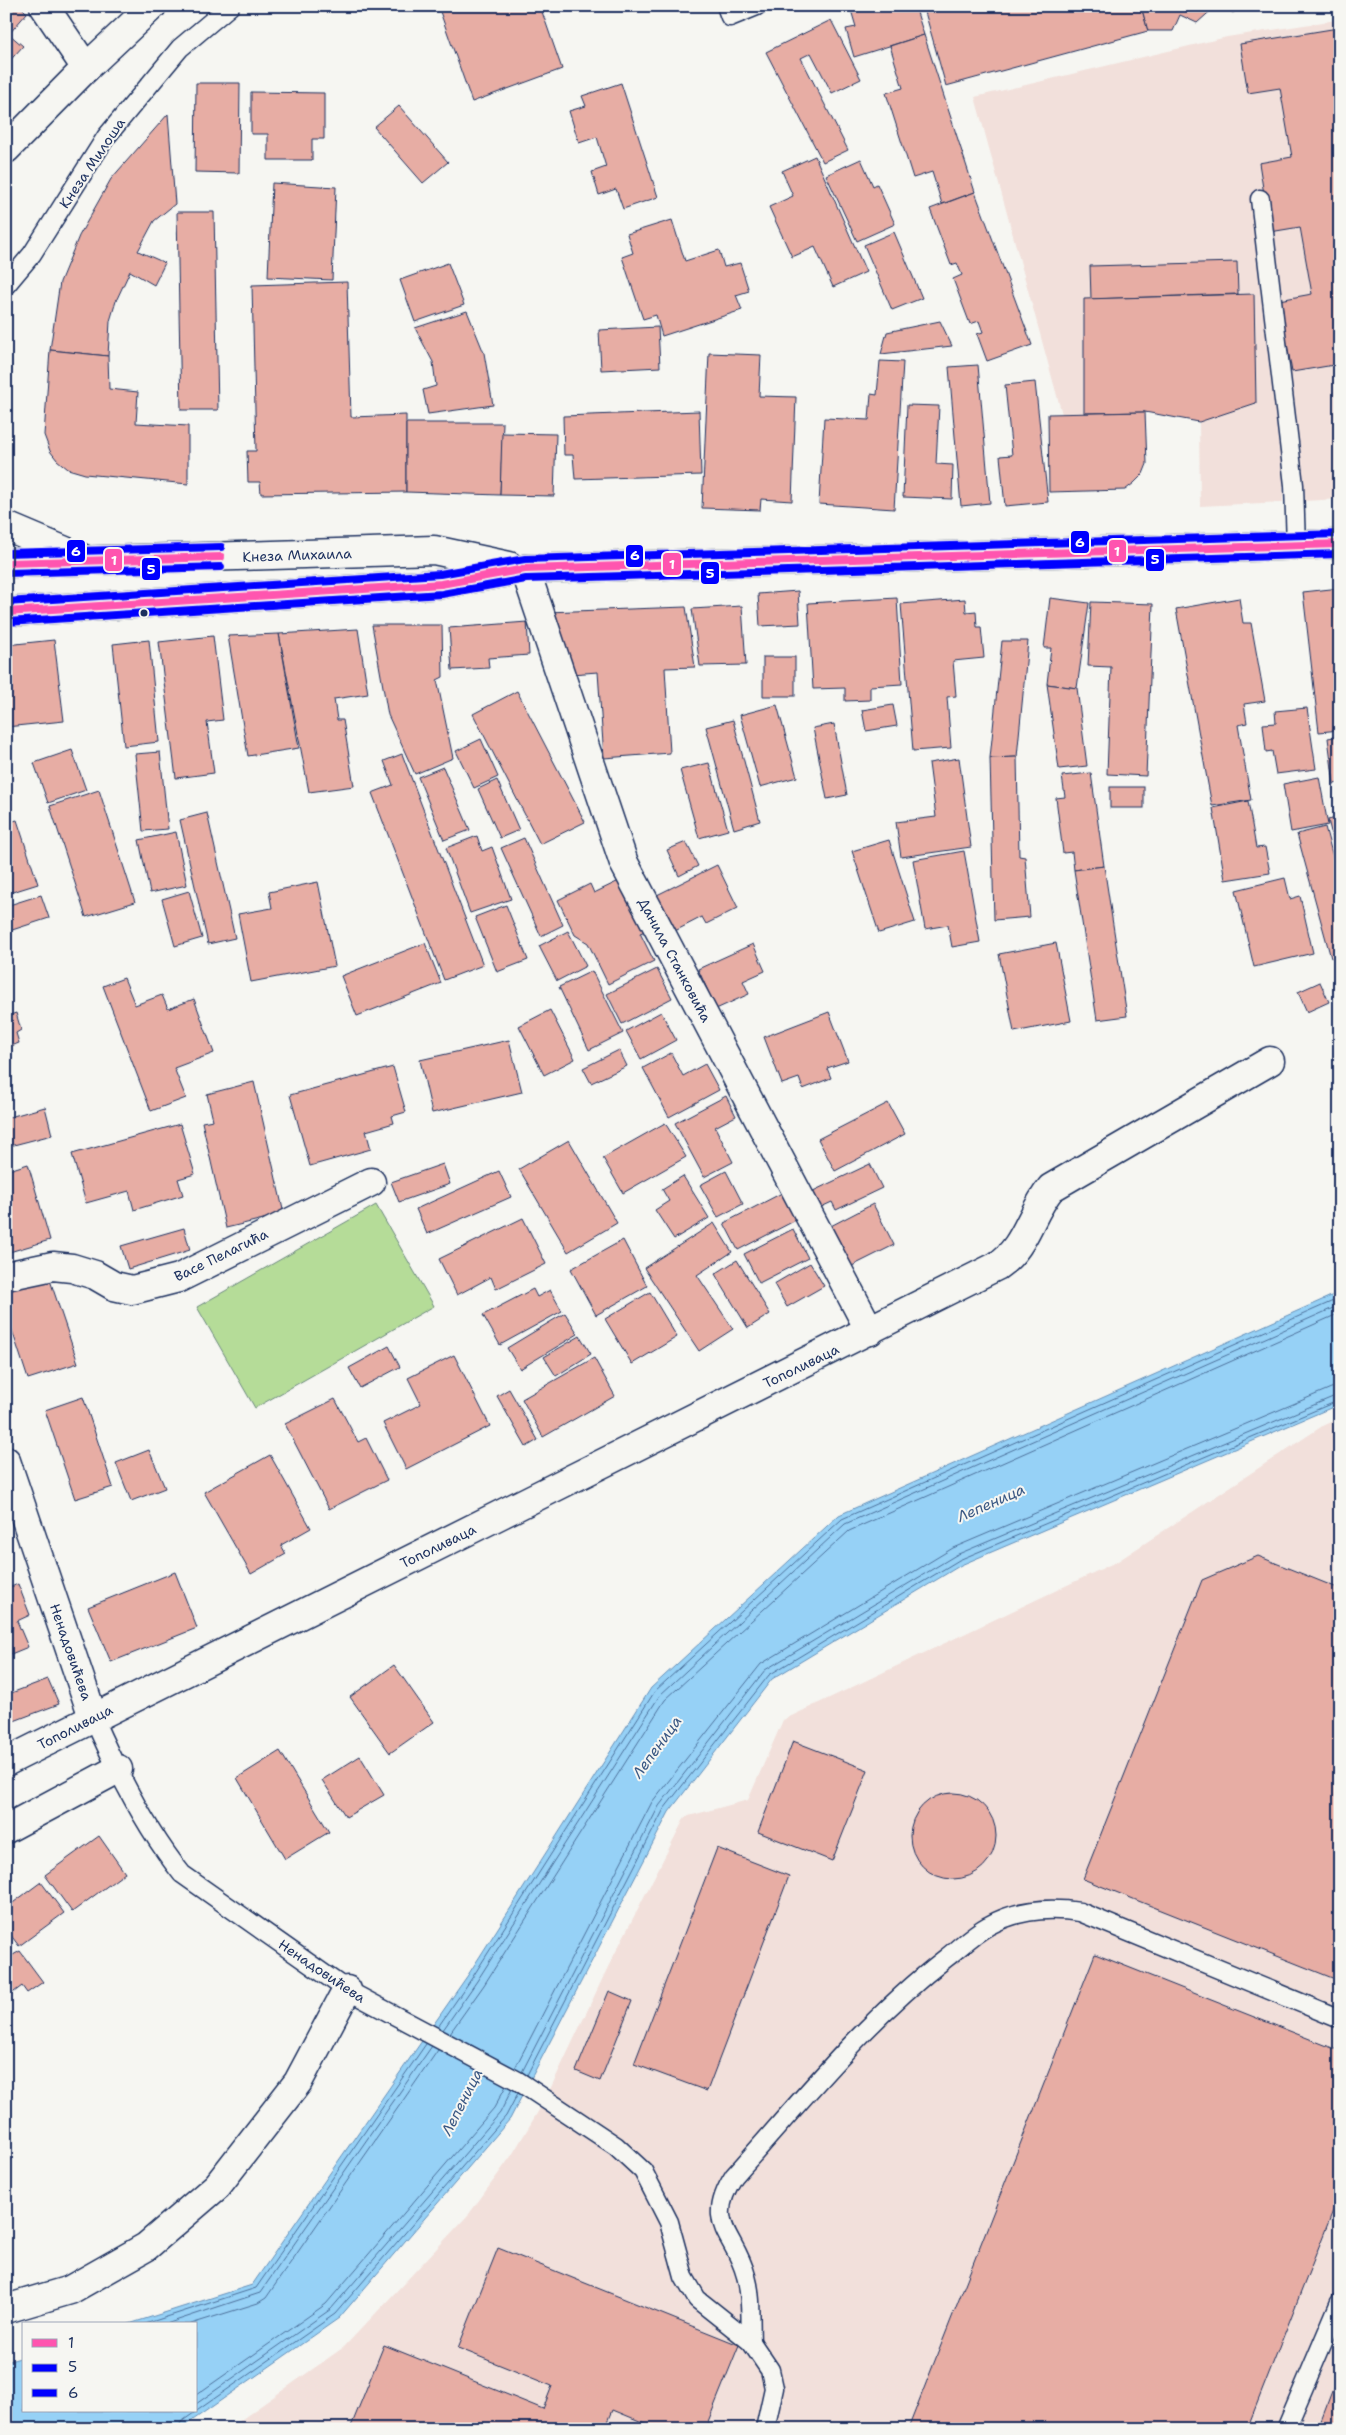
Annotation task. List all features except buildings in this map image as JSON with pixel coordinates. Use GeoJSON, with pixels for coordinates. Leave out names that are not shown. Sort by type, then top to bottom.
{"type":"FeatureCollection","features":[{"type":"Feature","properties":{"kind":"street"},"geometry":{"type":"LineString","coordinates":[[44,6],[86,68]]}},
{"type":"Feature","properties":{"kind":"street"},"geometry":{"type":"LineString","coordinates":[[6,149],[86,68],[152,6]]}},
{"type":"Feature","properties":{"kind":"street"},"geometry":{"type":"LineString","coordinates":[[6,526],[84,559]]}},
{"type":"Feature","properties":{"kind":"street","name":"Кнеза Михаила"},"geometry":{"type":"LineString","coordinates":[[6,612],[441,584],[525,569],[1340,544]]}},
{"type":"Feature","properties":{"kind":"street","name":"Кнеза Михаила"},"geometry":{"type":"LineString","coordinates":[[6,563],[84,559],[434,550],[525,569]]}},
{"type":"Feature","properties":{"kind":"street","name":"Данила Станковића"},"geometry":{"type":"LineString","coordinates":[[525,569],[624,863],[870,1331]]}},
{"type":"Feature","properties":{"kind":"street","name":"Тополиваца"},"geometry":{"type":"LineString","coordinates":[[6,1762],[870,1331],[1010,1258],[1018,1248],[1035,1211],[1051,1188],[1270,1061]]}},
{"type":"Feature","properties":{"kind":"street","name":"Васе Пелагића"},"geometry":{"type":"LineString","coordinates":[[6,1276],[53,1266],[72,1268],[95,1275],[114,1286],[132,1290],[178,1278],[371,1182]]}},
{"type":"Feature","properties":{"kind":"street","name":"Ненадовићева"},"geometry":{"type":"LineString","coordinates":[[6,1461],[93,1718]]}},
{"type":"Feature","properties":{"kind":"street"},"geometry":{"type":"LineString","coordinates":[[6,1829],[118,1769]]}},
{"type":"Feature","properties":{"kind":"street"},"geometry":{"type":"LineString","coordinates":[[6,2309],[70,2290],[146,2247],[217,2186],[298,2082],[356,1994]]}},
{"type":"Feature","properties":{"kind":"lane","name":"Кнеза Милоша"},"geometry":{"type":"LineString","coordinates":[[6,285],[32,254],[106,137],[180,48],[230,6]]}},
{"type":"Feature","properties":{"kind":"lane"},"geometry":{"type":"LineString","coordinates":[[726,6],[730,16],[757,6]]}},
{"type":"Feature","properties":{"kind":"lane"},"geometry":{"type":"LineString","coordinates":[[1260,199],[1294,486],[1296,546]]}},
{"type":"Feature","properties":{"kind":"lane","name":"Ненадовићева"},"geometry":{"type":"LineString","coordinates":[[93,1718],[118,1769],[162,1849],[182,1874],[356,1994],[518,2081],[616,2146],[643,2171],[669,2222],[684,2277],[698,2299],[751,2342],[770,2370],[774,2388],[765,2429]]}},
{"type":"Feature","properties":{"kind":"lane"},"geometry":{"type":"LineString","coordinates":[[751,2342],[747,2278],[740,2256],[724,2232],[720,2210],[724,2191],[734,2176],[839,2058],[907,1990],[987,1926],[1009,1916],[1033,1911],[1059,1909],[1080,1912],[1340,2019]]}},
{"type":"Feature","properties":{"kind":"lane"},"geometry":{"type":"LineString","coordinates":[[1286,2429],[1340,2302]]}},
{"type":"Feature","properties":{"kind":"shaded area"},"geometry":{"type":"Polygon","coordinates":[[[1336,20],[1340,40],[1340,499],[1304,501],[1303,485],[1283,486],[1283,502],[1200,506],[1199,422],[1145,412],[1062,414],[975,97],[1227,37],[1336,20]]]}},
{"type":"Feature","properties":{"kind":"shaded area"},"geometry":{"type":"Polygon","coordinates":[[[1340,1418],[1340,2429],[228,2429],[344,2347],[469,2214],[512,2155],[545,2100],[608,1967],[685,1817],[748,1800],[783,1720],[1118,1561],[1324,1425],[1340,1418]]]}},
{"type":"Feature","properties":{"kind":"green space"},"geometry":{"type":"Polygon","coordinates":[[[376,1205],[434,1306],[255,1408],[197,1307],[376,1205]]]}},
{"type":"Feature","properties":{"kind":"water","name":"Лепеница"},"geometry":{"type":"Polygon","coordinates":[[[1340,1292],[1340,1404],[961,1565],[772,1679],[669,1812],[510,2119],[339,2318],[180,2429],[6,2429],[6,2362],[22,2358],[22,2412],[198,2412],[198,2322],[135,2322],[252,2285],[468,1975],[651,1688],[839,1515],[1340,1292]]]}},
{"type":"Feature","properties":{"kind":"transit line","name":"6"},"geometry":{"type":"LineString","coordinates":[[6,602],[440,574],[525,559],[1340,534]]}},
{"type":"Feature","properties":{"kind":"transit line","name":"1"},"geometry":{"type":"LineString","coordinates":[[6,612],[441,584],[525,569],[1340,544]]}},
{"type":"Feature","properties":{"kind":"transit line","name":"6"},"geometry":{"type":"LineString","coordinates":[[6,553],[221,547]]}},
{"type":"Feature","properties":{"kind":"transit line","name":"5"},"geometry":{"type":"LineString","coordinates":[[7,622],[442,594],[526,579],[1340,554]]}},
{"type":"Feature","properties":{"kind":"transit line","name":"1"},"geometry":{"type":"LineString","coordinates":[[6,563],[221,557]]}},
{"type":"Feature","properties":{"kind":"transit line","name":"5"},"geometry":{"type":"LineString","coordinates":[[6,573],[221,567]]}}]}
